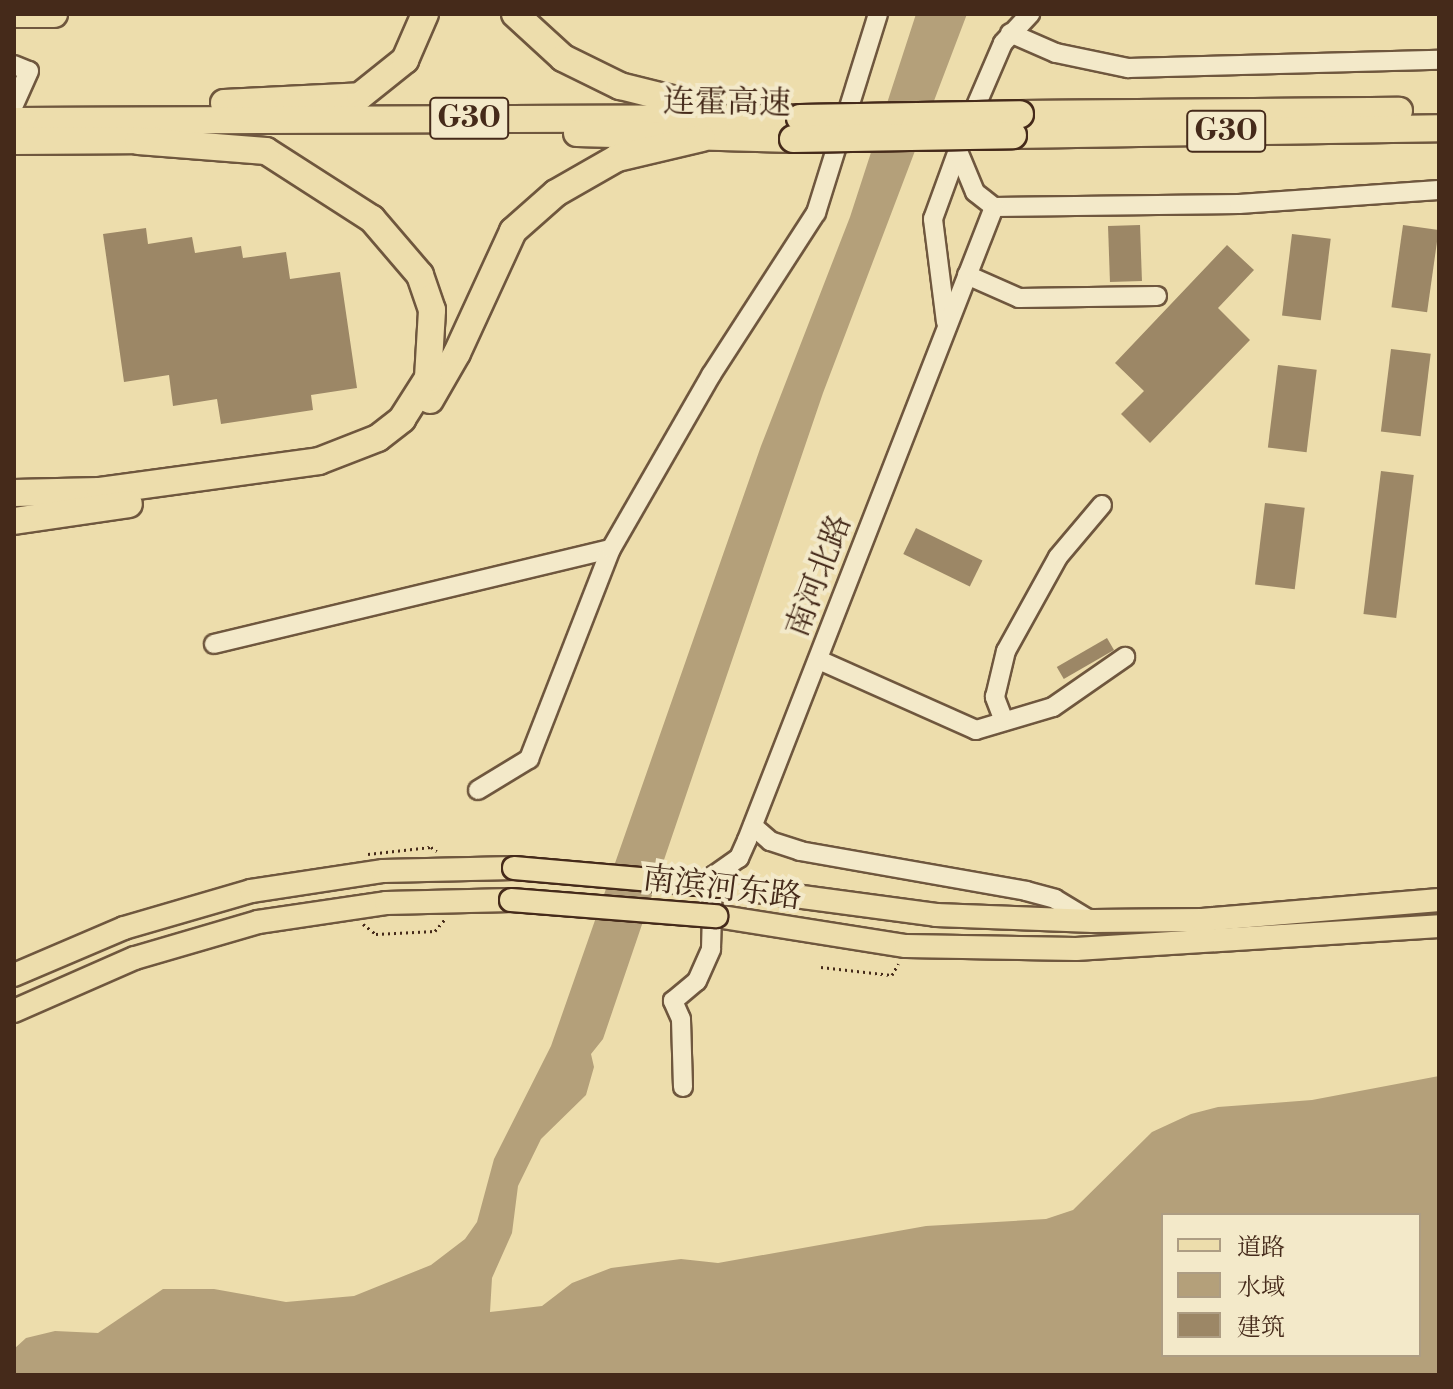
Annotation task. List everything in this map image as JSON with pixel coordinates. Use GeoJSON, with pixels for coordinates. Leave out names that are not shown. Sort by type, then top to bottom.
{"type":"FeatureCollection","features":[{"type":"Feature","properties":{"kind":"highway"},"geometry":{"type":"LineString","coordinates":[[14,14],[54,14]]}},
{"type":"Feature","properties":{"kind":"highway"},"geometry":{"type":"LineString","coordinates":[[14,118],[140,123],[360,96],[405,60],[425,14]]}},
{"type":"Feature","properties":{"kind":"highway"},"geometry":{"type":"LineString","coordinates":[[515,14],[563,58],[620,86],[742,117]]}},
{"type":"Feature","properties":{"kind":"highway","name":"连霍高速"},"geometry":{"type":"LineString","coordinates":[[1016,125],[1439,110]]}},
{"type":"Feature","properties":{"kind":"highway","name":"连霍高速"},"geometry":{"type":"LineString","coordinates":[[14,141],[140,123],[742,117],[796,128]]}},
{"type":"Feature","properties":{"kind":"highway"},"geometry":{"type":"LineString","coordinates":[[14,493],[100,491],[319,461],[378,438],[402,419],[428,378],[432,310],[420,275],[372,219],[266,151],[140,123]]}},
{"type":"Feature","properties":{"kind":"highway","name":"连霍高速"},"geometry":{"type":"LineString","coordinates":[[140,123],[413,127],[702,138],[796,128],[1016,125],[1439,128]]}},
{"type":"Feature","properties":{"kind":"highway"},"geometry":{"type":"LineString","coordinates":[[14,521],[298,481],[371,462],[432,397],[513,231],[556,193],[617,158],[702,138]]}},
{"type":"Feature","properties":{"kind":"main road","name":"南滨河东路"},"geometry":{"type":"LineString","coordinates":[[14,975],[124,928],[251,891],[383,871],[514,868],[720,886],[936,915],[1093,921],[1202,920],[1439,900]]}},
{"type":"Feature","properties":{"kind":"main road","name":"南滨河东路"},"geometry":{"type":"LineString","coordinates":[[14,1011],[175,945],[343,908],[461,900],[511,900],[716,916],[906,946],[1030,949],[1199,945],[1439,926]]}},
{"type":"Feature","properties":{"kind":"street"},"geometry":{"type":"LineString","coordinates":[[478,790],[529,759],[611,549],[711,375],[816,213],[878,14]]}},
{"type":"Feature","properties":{"kind":"street","name":"南河北路"},"geometry":{"type":"LineString","coordinates":[[945,333],[933,219],[958,151],[1010,33],[1030,14]]}},
{"type":"Feature","properties":{"kind":"street"},"geometry":{"type":"LineString","coordinates":[[1010,33],[1056,53],[1128,68],[1439,60]]}},
{"type":"Feature","properties":{"kind":"street"},"geometry":{"type":"LineString","coordinates":[[14,65],[29,71],[14,104]]}},
{"type":"Feature","properties":{"kind":"street"},"geometry":{"type":"LineString","coordinates":[[958,151],[975,192],[994,207],[1239,204],[1439,190]]}},
{"type":"Feature","properties":{"kind":"street","name":"南河北路"},"geometry":{"type":"LineString","coordinates":[[683,1087],[681,1019],[673,1001],[697,981],[711,949],[713,876],[739,858],[750,833],[994,207]]}},
{"type":"Feature","properties":{"kind":"street"},"geometry":{"type":"LineString","coordinates":[[967,275],[1019,298],[1157,296]]}},
{"type":"Feature","properties":{"kind":"street"},"geometry":{"type":"LineString","coordinates":[[1004,721],[995,697],[1006,651],[1058,557],[1102,505]]}},
{"type":"Feature","properties":{"kind":"street"},"geometry":{"type":"LineString","coordinates":[[214,644],[611,549]]}},
{"type":"Feature","properties":{"kind":"street"},"geometry":{"type":"LineString","coordinates":[[819,660],[976,730],[1053,707],[1125,657]]}},
{"type":"Feature","properties":{"kind":"street"},"geometry":{"type":"LineString","coordinates":[[750,833],[800,851],[1026,891],[1055,899],[1093,921]]}},
{"type":"Feature","properties":{"kind":"path"},"geometry":{"type":"LineString","coordinates":[[343,908],[376,934],[421,932],[435,931],[461,900]]}},
{"type":"Feature","properties":{"kind":"path"},"geometry":{"type":"LineString","coordinates":[[821,967],[892,975]]}},
{"type":"Feature","properties":{"kind":"water"},"geometry":{"type":"Polygon","coordinates":[[[916,14],[967,14],[823,393],[603,1039],[591,1054],[594,1067],[586,1095],[541,1139],[518,1186],[512,1233],[492,1278],[490,1312],[542,1306],[572,1283],[611,1268],[681,1259],[718,1263],[926,1226],[1046,1219],[1073,1210],[1152,1132],[1191,1114],[1218,1107],[1312,1100],[1439,1076],[1439,1375],[14,1375],[14,1349],[26,1338],[55,1331],[98,1333],[163,1289],[214,1289],[286,1302],[354,1296],[431,1265],[465,1239],[477,1222],[494,1159],[551,1046],[761,446],[850,217],[916,14]]]}},
{"type":"Feature","properties":{"kind":"building"},"geometry":{"type":"Polygon","coordinates":[[[1140,225],[1142,281],[1110,282],[1108,226],[1140,225]]]}},
{"type":"Feature","properties":{"kind":"building"},"geometry":{"type":"Polygon","coordinates":[[[1403,225],[1439,230],[1427,312],[1391,307],[1403,225]]]}},
{"type":"Feature","properties":{"kind":"building"},"geometry":{"type":"Polygon","coordinates":[[[146,228],[148,244],[192,237],[195,253],[241,246],[243,258],[286,252],[290,279],[340,272],[357,388],[311,395],[313,410],[221,424],[217,399],[173,406],[169,375],[124,382],[103,234],[146,228]]]}},
{"type":"Feature","properties":{"kind":"building"},"geometry":{"type":"Polygon","coordinates":[[[1292,234],[1331,239],[1321,320],[1282,315],[1292,234]]]}},
{"type":"Feature","properties":{"kind":"building"},"geometry":{"type":"Polygon","coordinates":[[[1227,245],[1254,270],[1218,308],[1250,340],[1150,443],[1121,414],[1144,391],[1115,363],[1227,245]]]}},
{"type":"Feature","properties":{"kind":"building"},"geometry":{"type":"Polygon","coordinates":[[[1391,349],[1431,354],[1421,436],[1381,431],[1391,349]]]}},
{"type":"Feature","properties":{"kind":"building"},"geometry":{"type":"Polygon","coordinates":[[[1278,365],[1317,370],[1307,452],[1268,447],[1278,365]]]}},
{"type":"Feature","properties":{"kind":"building"},"geometry":{"type":"Polygon","coordinates":[[[1381,471],[1414,475],[1396,618],[1363,614],[1381,471]]]}},
{"type":"Feature","properties":{"kind":"building"},"geometry":{"type":"Polygon","coordinates":[[[1265,503],[1305,508],[1295,589],[1255,584],[1265,503]]]}},
{"type":"Feature","properties":{"kind":"building"},"geometry":{"type":"Polygon","coordinates":[[[916,528],[983,560],[970,587],[903,554],[916,528]]]}},
{"type":"Feature","properties":{"kind":"building"},"geometry":{"type":"Polygon","coordinates":[[[1107,638],[1114,650],[1064,679],[1057,667],[1107,638]]]}}]}
